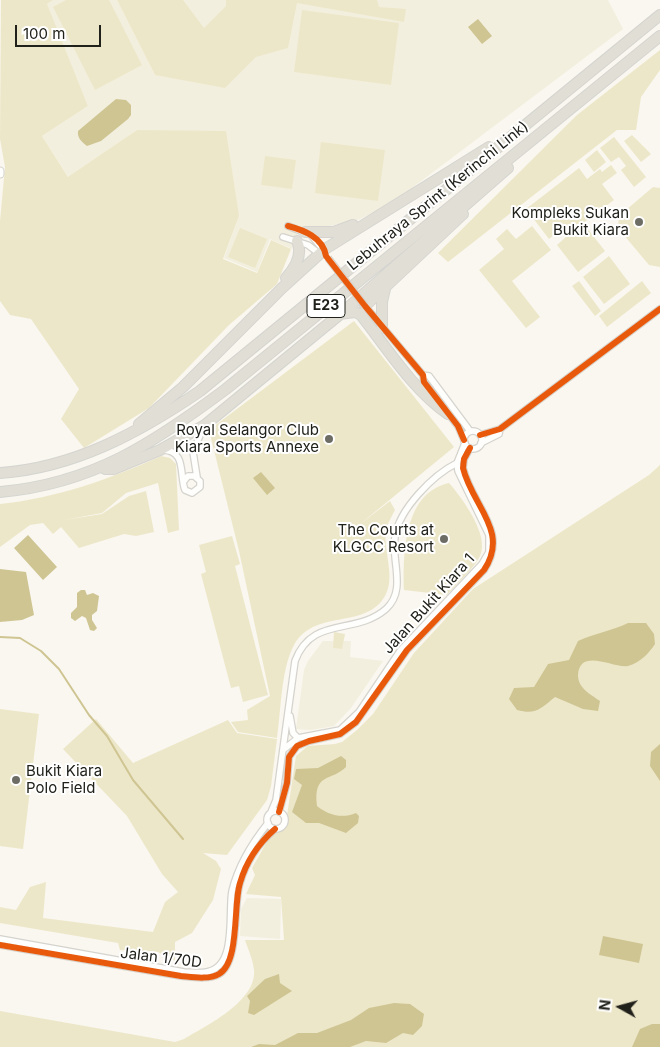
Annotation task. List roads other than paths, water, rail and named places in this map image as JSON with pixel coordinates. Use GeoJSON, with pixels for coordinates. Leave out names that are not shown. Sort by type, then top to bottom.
{"type":"FeatureCollection","features":[{"type":"Feature","properties":{"kind":"highway","name":"Lebuhraya Sprint (Kerinchi Link)"},"geometry":{"type":"LineString","coordinates":[[0,473],[20,472],[65,461],[158,420],[200,391],[660,15]]}},
{"type":"Feature","properties":{"kind":"highway","name":"Lebuhraya Sprint (Kerinchi Link)"},"geometry":{"type":"LineString","coordinates":[[0,492],[30,490],[63,482],[99,470],[173,429],[226,389],[660,36]]}},
{"type":"Feature","properties":{"kind":"highway"},"geometry":{"type":"LineString","coordinates":[[122,436],[184,387],[282,288],[325,254],[369,222],[526,124]]}},
{"type":"Feature","properties":{"kind":"highway"},"geometry":{"type":"LineString","coordinates":[[99,470],[114,469],[160,450],[205,424],[338,315],[466,203],[489,186],[534,144],[546,130]]}},
{"type":"Feature","properties":{"kind":"highway"},"geometry":{"type":"LineString","coordinates":[[365,306],[475,203],[489,186]]}},
{"type":"Feature","properties":{"kind":"highway"},"geometry":{"type":"LineString","coordinates":[[305,232],[334,232],[369,222]]}},
{"type":"Feature","properties":{"kind":"highway"},"geometry":{"type":"LineString","coordinates":[[282,288],[296,264],[299,247],[297,241]]}},
{"type":"Feature","properties":{"kind":"highway"},"geometry":{"type":"LineString","coordinates":[[382,328],[382,302],[386,288]]}},
{"type":"Feature","properties":{"kind":"highway"},"geometry":{"type":"LineString","coordinates":[[338,315],[355,312],[361,315],[412,378],[448,414]]}},
{"type":"Feature","properties":{"kind":"street"},"geometry":{"type":"LineString","coordinates":[[288,226],[315,238],[325,254],[382,328],[423,375],[424,382],[458,426],[465,442],[470,448],[478,447],[481,443],[499,434],[500,429]]}},
{"type":"Feature","properties":{"kind":"street"},"geometry":{"type":"LineString","coordinates":[[283,237],[297,241],[325,254]]}},
{"type":"Feature","properties":{"kind":"street"},"geometry":{"type":"LineString","coordinates":[[271,812],[279,812],[283,815],[284,823],[281,827],[275,829],[268,823],[268,816],[276,800],[295,661],[302,645],[322,631],[368,621],[387,608],[395,595],[398,582],[395,536],[401,516],[413,499],[457,464],[466,435],[470,432],[476,432],[480,435],[500,429],[660,309]]}},
{"type":"Feature","properties":{"kind":"street"},"geometry":{"type":"LineString","coordinates":[[423,375],[429,376],[470,432]]}},
{"type":"Feature","properties":{"kind":"street"},"geometry":{"type":"LineString","coordinates":[[160,450],[167,450],[179,458],[185,490],[195,492],[200,485],[193,452],[205,424]]}},
{"type":"Feature","properties":{"kind":"street"},"geometry":{"type":"LineString","coordinates":[[480,435],[481,443]]}},
{"type":"Feature","properties":{"kind":"street","name":"Jalan Bukit Kiara 1"},"geometry":{"type":"LineString","coordinates":[[279,812],[286,783],[289,758],[297,746],[309,741],[340,734],[356,722],[407,650],[484,570],[492,558],[494,536],[463,468],[464,459],[470,448]]}},
{"type":"Feature","properties":{"kind":"street","name":"Jalan Bukit Kiara 1"},"geometry":{"type":"LineString","coordinates":[[283,750],[298,738],[340,730],[359,712],[400,651],[482,564],[489,552],[489,535],[459,477],[457,464]]}},
{"type":"Feature","properties":{"kind":"street"},"geometry":{"type":"LineString","coordinates":[[184,481],[188,476],[197,477]]}},
{"type":"Feature","properties":{"kind":"street"},"geometry":{"type":"LineString","coordinates":[[289,709],[292,728],[298,738]]}},
{"type":"Feature","properties":{"kind":"street","name":"Jalan 1/70D"},"geometry":{"type":"LineString","coordinates":[[0,939],[184,972],[209,972],[223,961],[226,953],[230,932],[230,907],[239,870],[268,823]]}},
{"type":"Feature","properties":{"kind":"street","name":"Jalan 1/70D"},"geometry":{"type":"LineString","coordinates":[[0,945],[181,976],[210,977],[220,974],[226,966],[231,953],[234,910],[243,871],[256,849],[275,829]]}},
{"type":"Feature","properties":{"kind":"waterway"},"geometry":{"type":"LineString","coordinates":[[0,637],[20,638],[41,651],[59,669],[89,715],[107,736],[133,780],[183,839]]}},
{"type":"Feature","properties":{"kind":"place","name":"Kompleks Sukan Bukit Kiara"},"geometry":{"type":"Point","coordinates":[639,222]}},
{"type":"Feature","properties":{"kind":"place","name":"Royal Selangor Club Kiara Sports Annexe"},"geometry":{"type":"Point","coordinates":[329,439]}},
{"type":"Feature","properties":{"kind":"place","name":"The Courts at KLGCC Resort"},"geometry":{"type":"Point","coordinates":[444,539]}},
{"type":"Feature","properties":{"kind":"place","name":"Bukit Kiara Polo Field"},"geometry":{"type":"Point","coordinates":[16,780]}}]}
